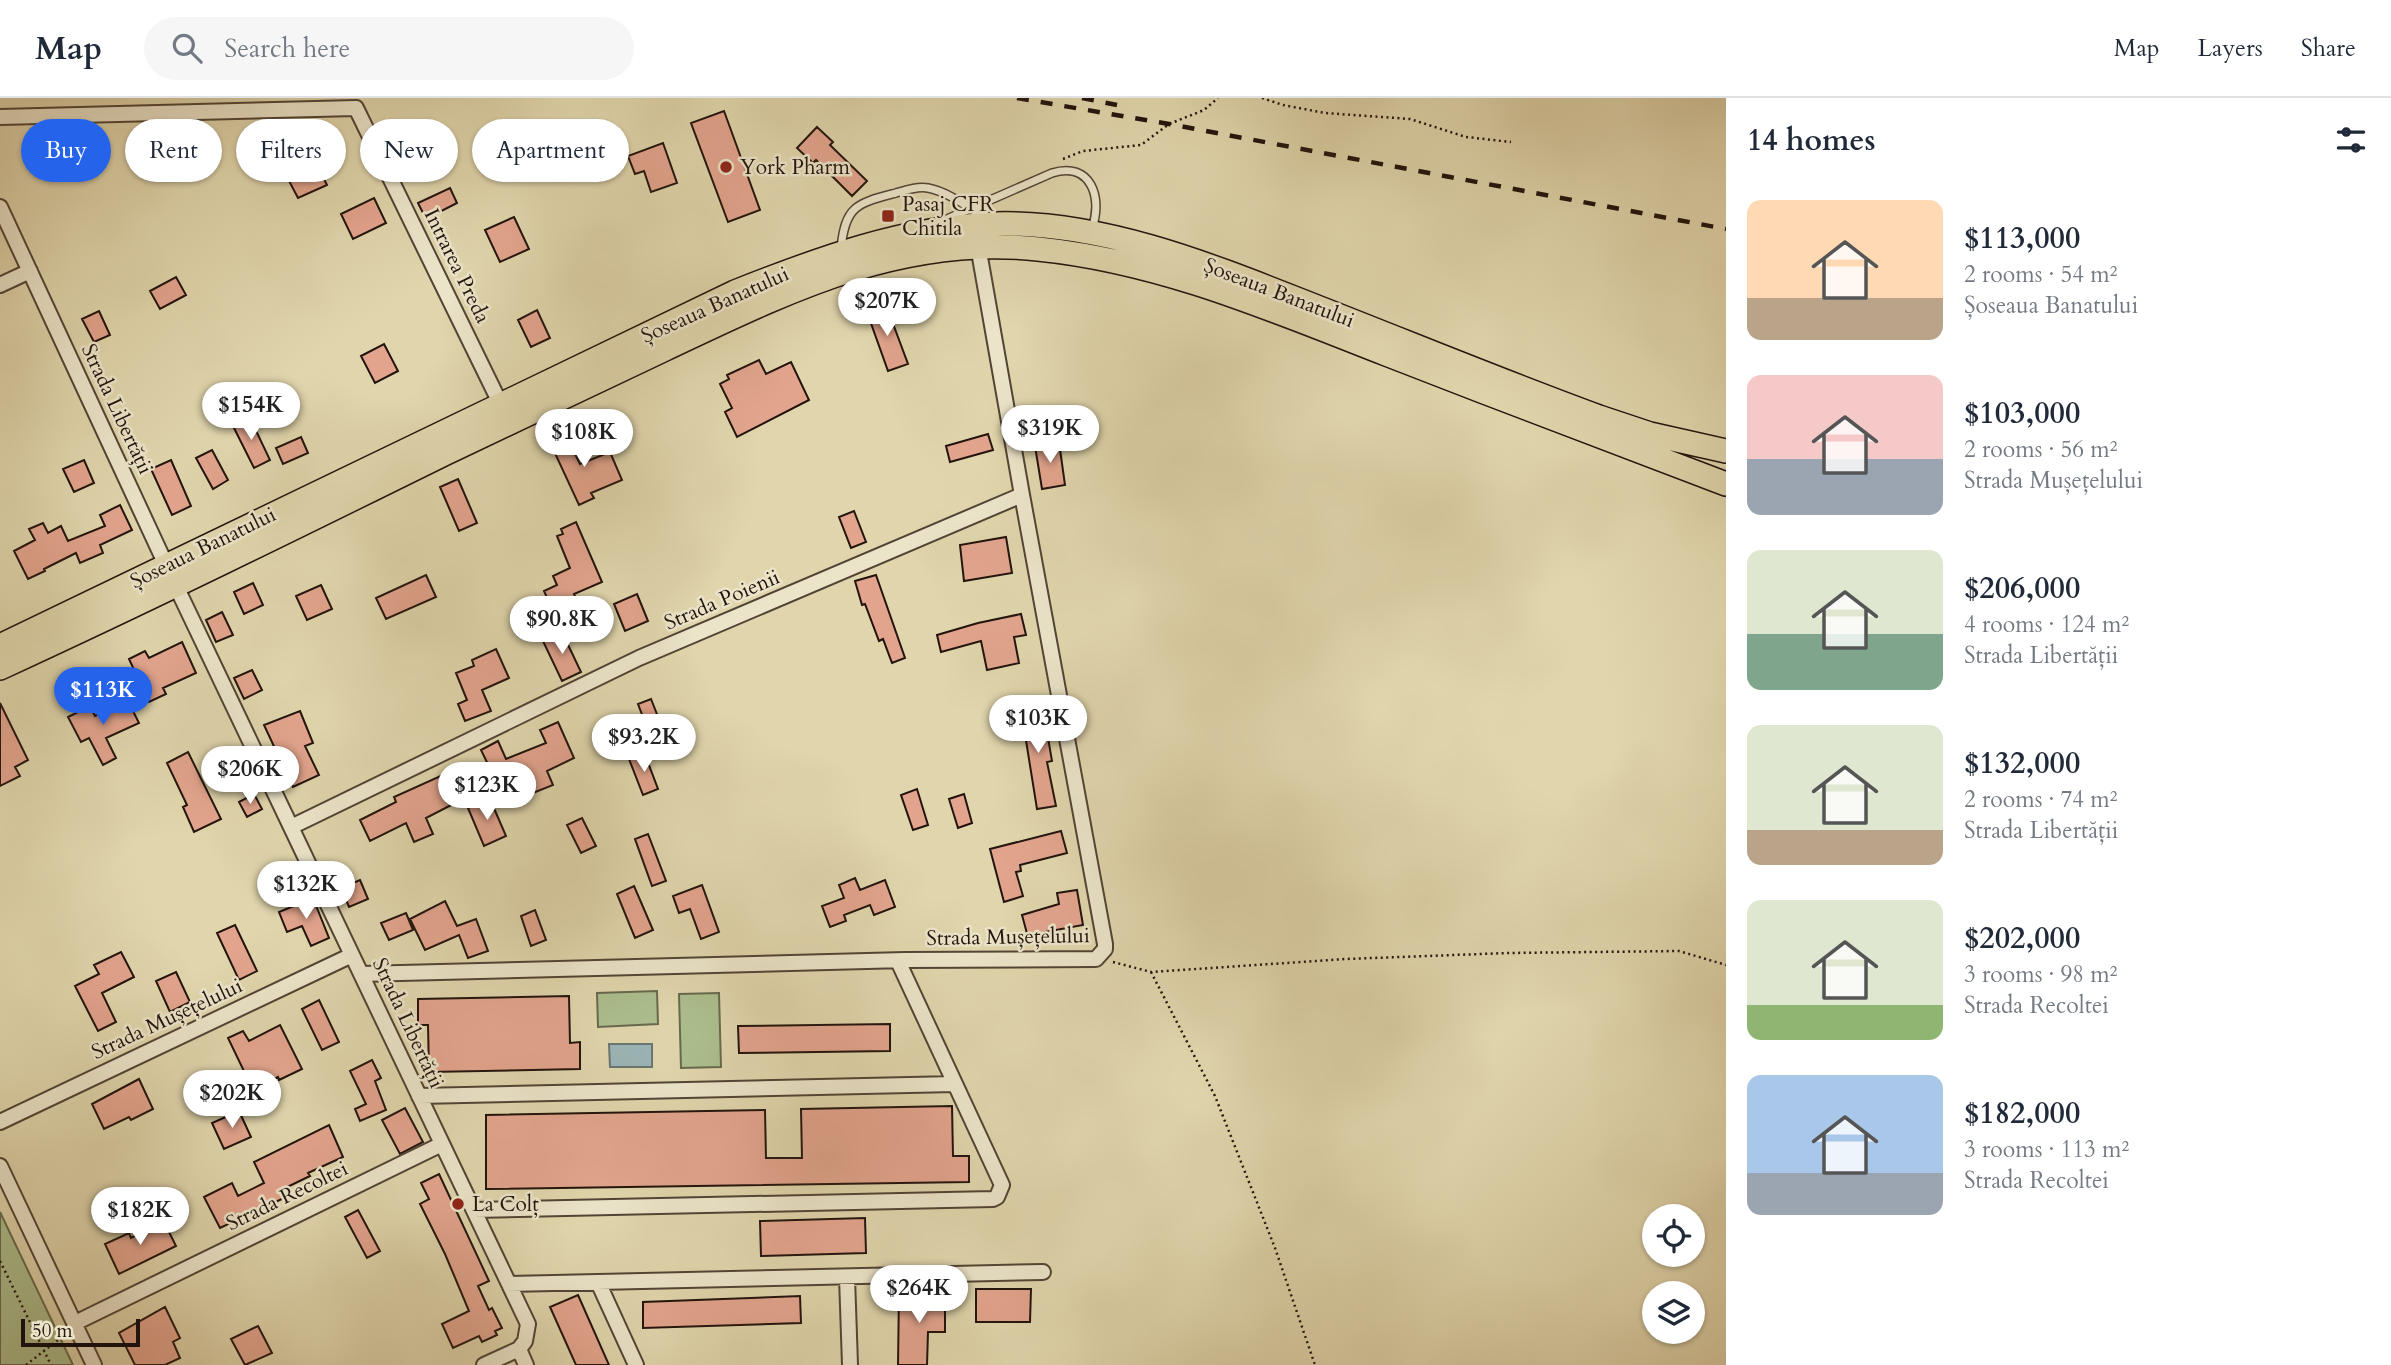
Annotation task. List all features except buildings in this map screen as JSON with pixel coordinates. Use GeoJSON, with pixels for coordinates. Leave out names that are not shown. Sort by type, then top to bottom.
{"type":"FeatureCollection","features":[{"type":"Feature","properties":{"kind":"main road","name":"Șoseaua Banatului"},"geometry":{"type":"LineString","coordinates":[[0,646],[735,292],[841,253],[962,226],[1040,225],[1082,237],[1145,246],[1209,266],[1544,406]]}},
{"type":"Feature","properties":{"kind":"main road","name":"Șoseaua Banatului"},"geometry":{"type":"LineString","coordinates":[[0,668],[176,586],[525,414],[784,293],[922,252],[978,246],[1052,250],[1167,274],[1544,406]]}},
{"type":"Feature","properties":{"kind":"main road"},"geometry":{"type":"LineString","coordinates":[[1544,406],[1726,451]]}},
{"type":"Feature","properties":{"kind":"main road"},"geometry":{"type":"LineString","coordinates":[[1544,406],[1726,484]]}},
{"type":"Feature","properties":{"kind":"street","name":"Intrarea Preda"},"geometry":{"type":"LineString","coordinates":[[0,117],[356,108],[501,405]]}},
{"type":"Feature","properties":{"kind":"street","name":"Strada Libertății"},"geometry":{"type":"LineString","coordinates":[[0,206],[166,565]]}},
{"type":"Feature","properties":{"kind":"street","name":"Strada Mușețelului"},"geometry":{"type":"LineString","coordinates":[[361,974],[1096,959],[1102,954],[1105,944],[1021,495],[978,246]]}},
{"type":"Feature","properties":{"kind":"street"},"geometry":{"type":"LineString","coordinates":[[0,285],[30,271]]}},
{"type":"Feature","properties":{"kind":"street","name":"Strada Poienii"},"geometry":{"type":"LineString","coordinates":[[291,827],[639,658],[1021,495]]}},
{"type":"Feature","properties":{"kind":"street","name":"Strada Libertății"},"geometry":{"type":"LineString","coordinates":[[176,586],[528,1324],[525,1342],[519,1349]]}},
{"type":"Feature","properties":{"kind":"street","name":"Strada Mușețelului"},"geometry":{"type":"LineString","coordinates":[[0,1122],[352,955]]}},
{"type":"Feature","properties":{"kind":"street"},"geometry":{"type":"LineString","coordinates":[[474,1210],[993,1199],[1000,1193],[1002,1185],[898,961]]}},
{"type":"Feature","properties":{"kind":"street"},"geometry":{"type":"LineString","coordinates":[[419,1096],[955,1084]]}},
{"type":"Feature","properties":{"kind":"street","name":"Strada Recoltei"},"geometry":{"type":"LineString","coordinates":[[75,1324],[442,1144]]}},
{"type":"Feature","properties":{"kind":"street"},"geometry":{"type":"LineString","coordinates":[[0,1166],[94,1365]]}},
{"type":"Feature","properties":{"kind":"street"},"geometry":{"type":"LineString","coordinates":[[509,1284],[1042,1272]]}},
{"type":"Feature","properties":{"kind":"street"},"geometry":{"type":"LineString","coordinates":[[847,1277],[850,1365]]}},
{"type":"Feature","properties":{"kind":"street"},"geometry":{"type":"LineString","coordinates":[[598,1282],[636,1365]]}},
{"type":"Feature","properties":{"kind":"street"},"geometry":{"type":"LineString","coordinates":[[484,1365],[519,1349],[526,1365]]}},
{"type":"Feature","properties":{"kind":"lane"},"geometry":{"type":"LineString","coordinates":[[919,234],[969,208],[1064,170],[1083,176],[1091,183],[1096,195],[1097,212],[1082,237]]}},
{"type":"Feature","properties":{"kind":"lane"},"geometry":{"type":"LineString","coordinates":[[841,253],[842,235],[847,219],[857,206],[864,201],[919,188],[939,191],[996,224]]}},
{"type":"Feature","properties":{"kind":"lane"},"geometry":{"type":"LineString","coordinates":[[978,246],[1008,240],[1059,244]]}},
{"type":"Feature","properties":{"kind":"path"},"geometry":{"type":"LineString","coordinates":[[1052,173],[1065,157],[1074,153],[1141,145],[1169,124],[1204,110],[1218,98]]}},
{"type":"Feature","properties":{"kind":"path"},"geometry":{"type":"LineString","coordinates":[[1262,98],[1325,113],[1410,119],[1466,138],[1511,142]]}},
{"type":"Feature","properties":{"kind":"path"},"geometry":{"type":"LineString","coordinates":[[1102,954],[1115,963],[1151,972],[1346,959],[1679,951],[1726,965]]}},
{"type":"Feature","properties":{"kind":"path"},"geometry":{"type":"LineString","coordinates":[[1151,972],[1215,1096],[1275,1248],[1315,1365]]}},
{"type":"Feature","properties":{"kind":"path"},"geometry":{"type":"LineString","coordinates":[[0,1261],[51,1365]]}},
{"type":"Feature","properties":{"kind":"path"},"geometry":{"type":"LineString","coordinates":[[26,1365],[75,1324]]}},
{"type":"Feature","properties":{"kind":"green space"},"geometry":{"type":"Polygon","coordinates":[[[657,991],[658,1024],[598,1027],[597,993],[657,991]]]}},
{"type":"Feature","properties":{"kind":"green space"},"geometry":{"type":"Polygon","coordinates":[[[719,993],[721,1067],[681,1068],[679,994],[719,993]]]}},
{"type":"Feature","properties":{"kind":"green space"},"geometry":{"type":"Polygon","coordinates":[[[0,1212],[73,1365],[0,1365],[0,1212]]]}},
{"type":"Feature","properties":{"kind":"water"},"geometry":{"type":"Polygon","coordinates":[[[609,1044],[652,1044],[652,1067],[610,1067],[609,1044]]]}},
{"type":"Feature","properties":{"kind":"railway"},"geometry":{"type":"LineString","coordinates":[[1017,98],[1726,229]]}},
{"type":"Feature","properties":{"kind":"railway"},"geometry":{"type":"LineString","coordinates":[[1082,98],[1117,105]]}},
{"type":"Feature","properties":{"kind":"place","name":"York Pharm"},"geometry":{"type":"Point","coordinates":[726,167]}},
{"type":"Feature","properties":{"kind":"place","name":"Pasaj CFR Chitila"},"geometry":{"type":"Point","coordinates":[888,216]}},
{"type":"Feature","properties":{"kind":"place","name":"La Colț"},"geometry":{"type":"Point","coordinates":[458,1204]}}]}
